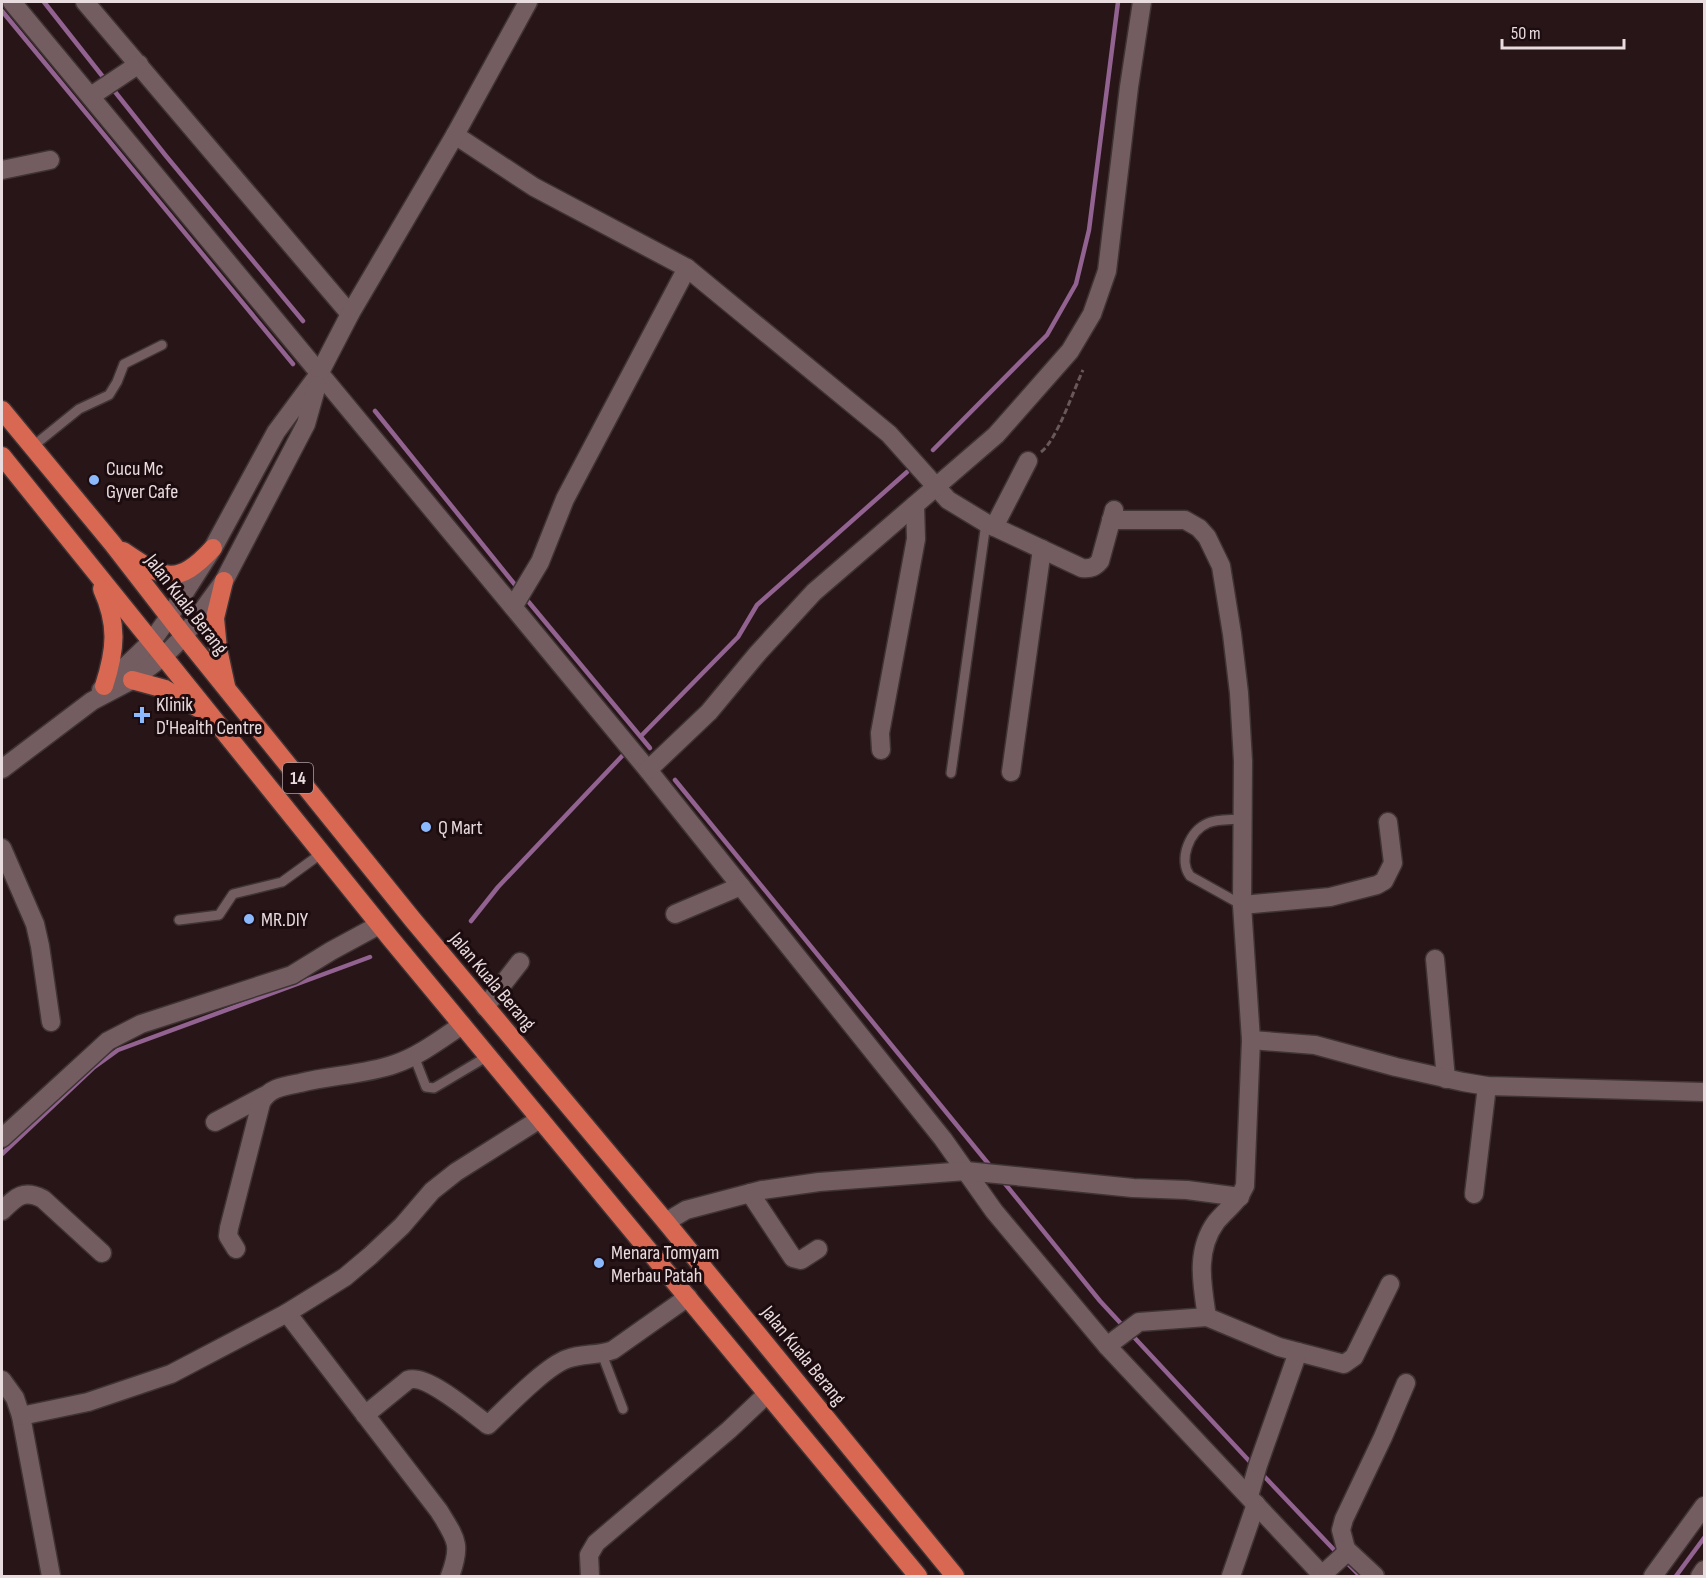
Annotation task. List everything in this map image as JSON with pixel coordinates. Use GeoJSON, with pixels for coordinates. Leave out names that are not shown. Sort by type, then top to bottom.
{"type":"FeatureCollection","features":[{"type":"Feature","properties":{"kind":"highway","name":"Jalan Kuala Berang"},"geometry":{"type":"LineString","coordinates":[[2,410],[112,543],[227,690],[485,1007],[666,1222],[955,1576]]}},
{"type":"Feature","properties":{"kind":"highway","name":"14"},"geometry":{"type":"LineString","coordinates":[[2,456],[379,925],[918,1576]]}},
{"type":"Feature","properties":{"kind":"highway"},"geometry":{"type":"LineString","coordinates":[[112,543],[154,570],[176,575],[197,566],[213,548]]}},
{"type":"Feature","properties":{"kind":"highway"},"geometry":{"type":"LineString","coordinates":[[96,573],[107,599],[115,636],[104,686]]}},
{"type":"Feature","properties":{"kind":"highway"},"geometry":{"type":"LineString","coordinates":[[224,581],[215,618],[218,649],[227,690]]}},
{"type":"Feature","properties":{"kind":"highway"},"geometry":{"type":"LineString","coordinates":[[132,680],[165,689],[180,696],[218,725]]}},
{"type":"Feature","properties":{"kind":"street"},"geometry":{"type":"LineString","coordinates":[[12,2],[95,94],[320,374],[648,770],[971,1171],[994,1211],[1111,1343],[1254,1487],[1325,1573],[1345,1552]]}},
{"type":"Feature","properties":{"kind":"street"},"geometry":{"type":"LineString","coordinates":[[92,701],[104,686],[152,641],[213,548],[276,432],[320,374],[350,315],[528,2]]}},
{"type":"Feature","properties":{"kind":"street"},"geometry":{"type":"LineString","coordinates":[[648,770],[709,712],[758,653],[814,592],[996,435],[1070,351],[1092,314],[1107,271],[1129,87],[1142,2]]}},
{"type":"Feature","properties":{"kind":"street"},"geometry":{"type":"LineString","coordinates":[[92,4],[139,64],[350,315]]}},
{"type":"Feature","properties":{"kind":"street"},"geometry":{"type":"LineString","coordinates":[[95,94],[139,64]]}},
{"type":"Feature","properties":{"kind":"street"},"geometry":{"type":"LineString","coordinates":[[454,135],[534,187],[687,268],[889,434],[935,487],[960,508],[990,525],[1082,568],[1095,566],[1103,554],[1113,515],[1185,520],[1199,528],[1208,537],[1221,566],[1239,693],[1243,761],[1242,905],[1251,1040],[1245,1186],[1240,1197],[1219,1219],[1206,1240],[1200,1273],[1207,1317]]}},
{"type":"Feature","properties":{"kind":"street"},"geometry":{"type":"LineString","coordinates":[[2,170],[50,160]]}},
{"type":"Feature","properties":{"kind":"street"},"geometry":{"type":"LineString","coordinates":[[513,607],[540,562],[565,499],[687,268]]}},
{"type":"Feature","properties":{"kind":"street"},"geometry":{"type":"LineString","coordinates":[[2,769],[92,701],[132,680],[164,656],[184,636],[224,581],[306,424],[320,374]]}},
{"type":"Feature","properties":{"kind":"street"},"geometry":{"type":"LineString","coordinates":[[990,525],[1028,461]]}},
{"type":"Feature","properties":{"kind":"street"},"geometry":{"type":"LineString","coordinates":[[881,750],[880,733],[916,539],[915,505]]}},
{"type":"Feature","properties":{"kind":"street"},"geometry":{"type":"LineString","coordinates":[[1011,772],[1042,549]]}},
{"type":"Feature","properties":{"kind":"street"},"geometry":{"type":"LineString","coordinates":[[1242,905],[1330,897],[1377,885],[1384,881],[1393,863],[1388,822]]}},
{"type":"Feature","properties":{"kind":"street"},"geometry":{"type":"LineString","coordinates":[[2,848],[35,924],[51,1022]]}},
{"type":"Feature","properties":{"kind":"street"},"geometry":{"type":"LineString","coordinates":[[675,914],[741,886]]}},
{"type":"Feature","properties":{"kind":"street"},"geometry":{"type":"LineString","coordinates":[[2,1138],[108,1041],[141,1024],[292,975],[379,925]]}},
{"type":"Feature","properties":{"kind":"street"},"geometry":{"type":"LineString","coordinates":[[1435,959],[1446,1079]]}},
{"type":"Feature","properties":{"kind":"street"},"geometry":{"type":"LineString","coordinates":[[485,1007],[520,962]]}},
{"type":"Feature","properties":{"kind":"street"},"geometry":{"type":"LineString","coordinates":[[215,1122],[278,1088],[393,1065],[414,1056],[462,1025]]}},
{"type":"Feature","properties":{"kind":"street"},"geometry":{"type":"LineString","coordinates":[[1251,1040],[1315,1045],[1446,1079],[1487,1086],[1704,1092]]}},
{"type":"Feature","properties":{"kind":"street"},"geometry":{"type":"LineString","coordinates":[[1474,1194],[1487,1086]]}},
{"type":"Feature","properties":{"kind":"street"},"geometry":{"type":"LineString","coordinates":[[236,1249],[228,1236],[228,1228],[264,1096]]}},
{"type":"Feature","properties":{"kind":"street"},"geometry":{"type":"LineString","coordinates":[[21,1416],[88,1402],[171,1374],[287,1313],[345,1277],[402,1226],[432,1191],[456,1172],[540,1119]]}},
{"type":"Feature","properties":{"kind":"street"},"geometry":{"type":"LineString","coordinates":[[666,1222],[686,1210],[750,1193],[819,1182],[971,1171],[1133,1188],[1187,1190],[1240,1197]]}},
{"type":"Feature","properties":{"kind":"street"},"geometry":{"type":"LineString","coordinates":[[750,1193],[793,1258],[801,1260],[818,1250]]}},
{"type":"Feature","properties":{"kind":"street"},"geometry":{"type":"LineString","coordinates":[[2,1211],[17,1197],[33,1194],[43,1199],[102,1253]]}},
{"type":"Feature","properties":{"kind":"street"},"geometry":{"type":"LineString","coordinates":[[1111,1343],[1139,1322],[1207,1317],[1298,1352],[1338,1364],[1348,1363],[1354,1357],[1390,1284]]}},
{"type":"Feature","properties":{"kind":"street"},"geometry":{"type":"LineString","coordinates":[[365,1415],[408,1380],[416,1378],[428,1382],[488,1425],[549,1370],[566,1359],[602,1354],[629,1340],[688,1297]]}},
{"type":"Feature","properties":{"kind":"street"},"geometry":{"type":"LineString","coordinates":[[287,1313],[439,1511],[455,1538],[457,1553],[450,1576]]}},
{"type":"Feature","properties":{"kind":"street"},"geometry":{"type":"LineString","coordinates":[[1231,1576],[1254,1487],[1298,1352]]}},
{"type":"Feature","properties":{"kind":"street"},"geometry":{"type":"LineString","coordinates":[[2,1380],[15,1398],[21,1416],[51,1576]]}},
{"type":"Feature","properties":{"kind":"street"},"geometry":{"type":"LineString","coordinates":[[1375,1576],[1345,1552],[1341,1530],[1406,1383]]}},
{"type":"Feature","properties":{"kind":"street"},"geometry":{"type":"LineString","coordinates":[[590,1576],[589,1555],[596,1543],[729,1430],[767,1394]]}},
{"type":"Feature","properties":{"kind":"street"},"geometry":{"type":"LineString","coordinates":[[1653,1576],[1704,1506]]}},
{"type":"Feature","properties":{"kind":"street"},"geometry":{"type":"LineString","coordinates":[[1700,1576],[1704,1570]]}},
{"type":"Feature","properties":{"kind":"lane"},"geometry":{"type":"LineString","coordinates":[[32,447],[79,409],[113,392],[124,364],[162,345]]}},
{"type":"Feature","properties":{"kind":"lane"},"geometry":{"type":"LineString","coordinates":[[951,773],[990,525]]}},
{"type":"Feature","properties":{"kind":"lane"},"geometry":{"type":"LineString","coordinates":[[1241,819],[1207,823],[1200,828],[1191,839],[1185,864],[1186,872],[1190,876],[1242,905]]}},
{"type":"Feature","properties":{"kind":"lane"},"geometry":{"type":"LineString","coordinates":[[179,920],[219,915],[233,894],[282,882],[322,853]]}},
{"type":"Feature","properties":{"kind":"lane"},"geometry":{"type":"LineString","coordinates":[[414,1056],[426,1086],[430,1088],[434,1088],[488,1056]]}},
{"type":"Feature","properties":{"kind":"lane"},"geometry":{"type":"LineString","coordinates":[[602,1354],[622,1409]]}},
{"type":"Feature","properties":{"kind":"path"},"geometry":{"type":"LineString","coordinates":[[1028,461],[1046,448],[1083,370]]}},
{"type":"Feature","properties":{"kind":"waterway"},"geometry":{"type":"LineString","coordinates":[[44,2],[107,82]]}},
{"type":"Feature","properties":{"kind":"waterway"},"geometry":{"type":"LineString","coordinates":[[933,450],[1047,335],[1076,284],[1089,230],[1118,2]]}},
{"type":"Feature","properties":{"kind":"waterway"},"geometry":{"type":"LineString","coordinates":[[2,11],[293,364]]}},
{"type":"Feature","properties":{"kind":"waterway"},"geometry":{"type":"LineString","coordinates":[[112,88],[303,321]]}},
{"type":"Feature","properties":{"kind":"waterway"},"geometry":{"type":"LineString","coordinates":[[375,411],[516,586]]}},
{"type":"Feature","properties":{"kind":"waterway"},"geometry":{"type":"LineString","coordinates":[[641,736],[738,637],[757,605],[907,472]]}},
{"type":"Feature","properties":{"kind":"waterway"},"geometry":{"type":"LineString","coordinates":[[527,600],[650,748]]}},
{"type":"Feature","properties":{"kind":"waterway"},"geometry":{"type":"LineString","coordinates":[[471,921],[498,887],[623,755]]}},
{"type":"Feature","properties":{"kind":"waterway"},"geometry":{"type":"LineString","coordinates":[[675,780],[991,1167]]}},
{"type":"Feature","properties":{"kind":"waterway"},"geometry":{"type":"LineString","coordinates":[[2,1154],[93,1068],[118,1050],[370,957]]}},
{"type":"Feature","properties":{"kind":"waterway"},"geometry":{"type":"LineString","coordinates":[[1002,1180],[1100,1301],[1125,1328]]}},
{"type":"Feature","properties":{"kind":"waterway"},"geometry":{"type":"LineString","coordinates":[[1131,1334],[1252,1464]]}},
{"type":"Feature","properties":{"kind":"waterway"},"geometry":{"type":"LineString","coordinates":[[1260,1472],[1339,1555]]}},
{"type":"Feature","properties":{"kind":"waterway"},"geometry":{"type":"LineString","coordinates":[[1676,1576],[1704,1538]]}},
{"type":"Feature","properties":{"kind":"waterway"},"geometry":{"type":"LineString","coordinates":[[1345,1561],[1360,1576]]}},
{"type":"Feature","properties":{"kind":"place","name":"Cucu Mc Gyver Cafe"},"geometry":{"type":"Point","coordinates":[94,480]}},
{"type":"Feature","properties":{"kind":"place","name":"Klinik D'Health Centre"},"geometry":{"type":"Point","coordinates":[142,715]}},
{"type":"Feature","properties":{"kind":"place","name":"Q Mart"},"geometry":{"type":"Point","coordinates":[426,827]}},
{"type":"Feature","properties":{"kind":"place","name":"MR.DIY"},"geometry":{"type":"Point","coordinates":[249,919]}},
{"type":"Feature","properties":{"kind":"place","name":"Menara Tomyam Merbau Patah"},"geometry":{"type":"Point","coordinates":[599,1263]}}]}
